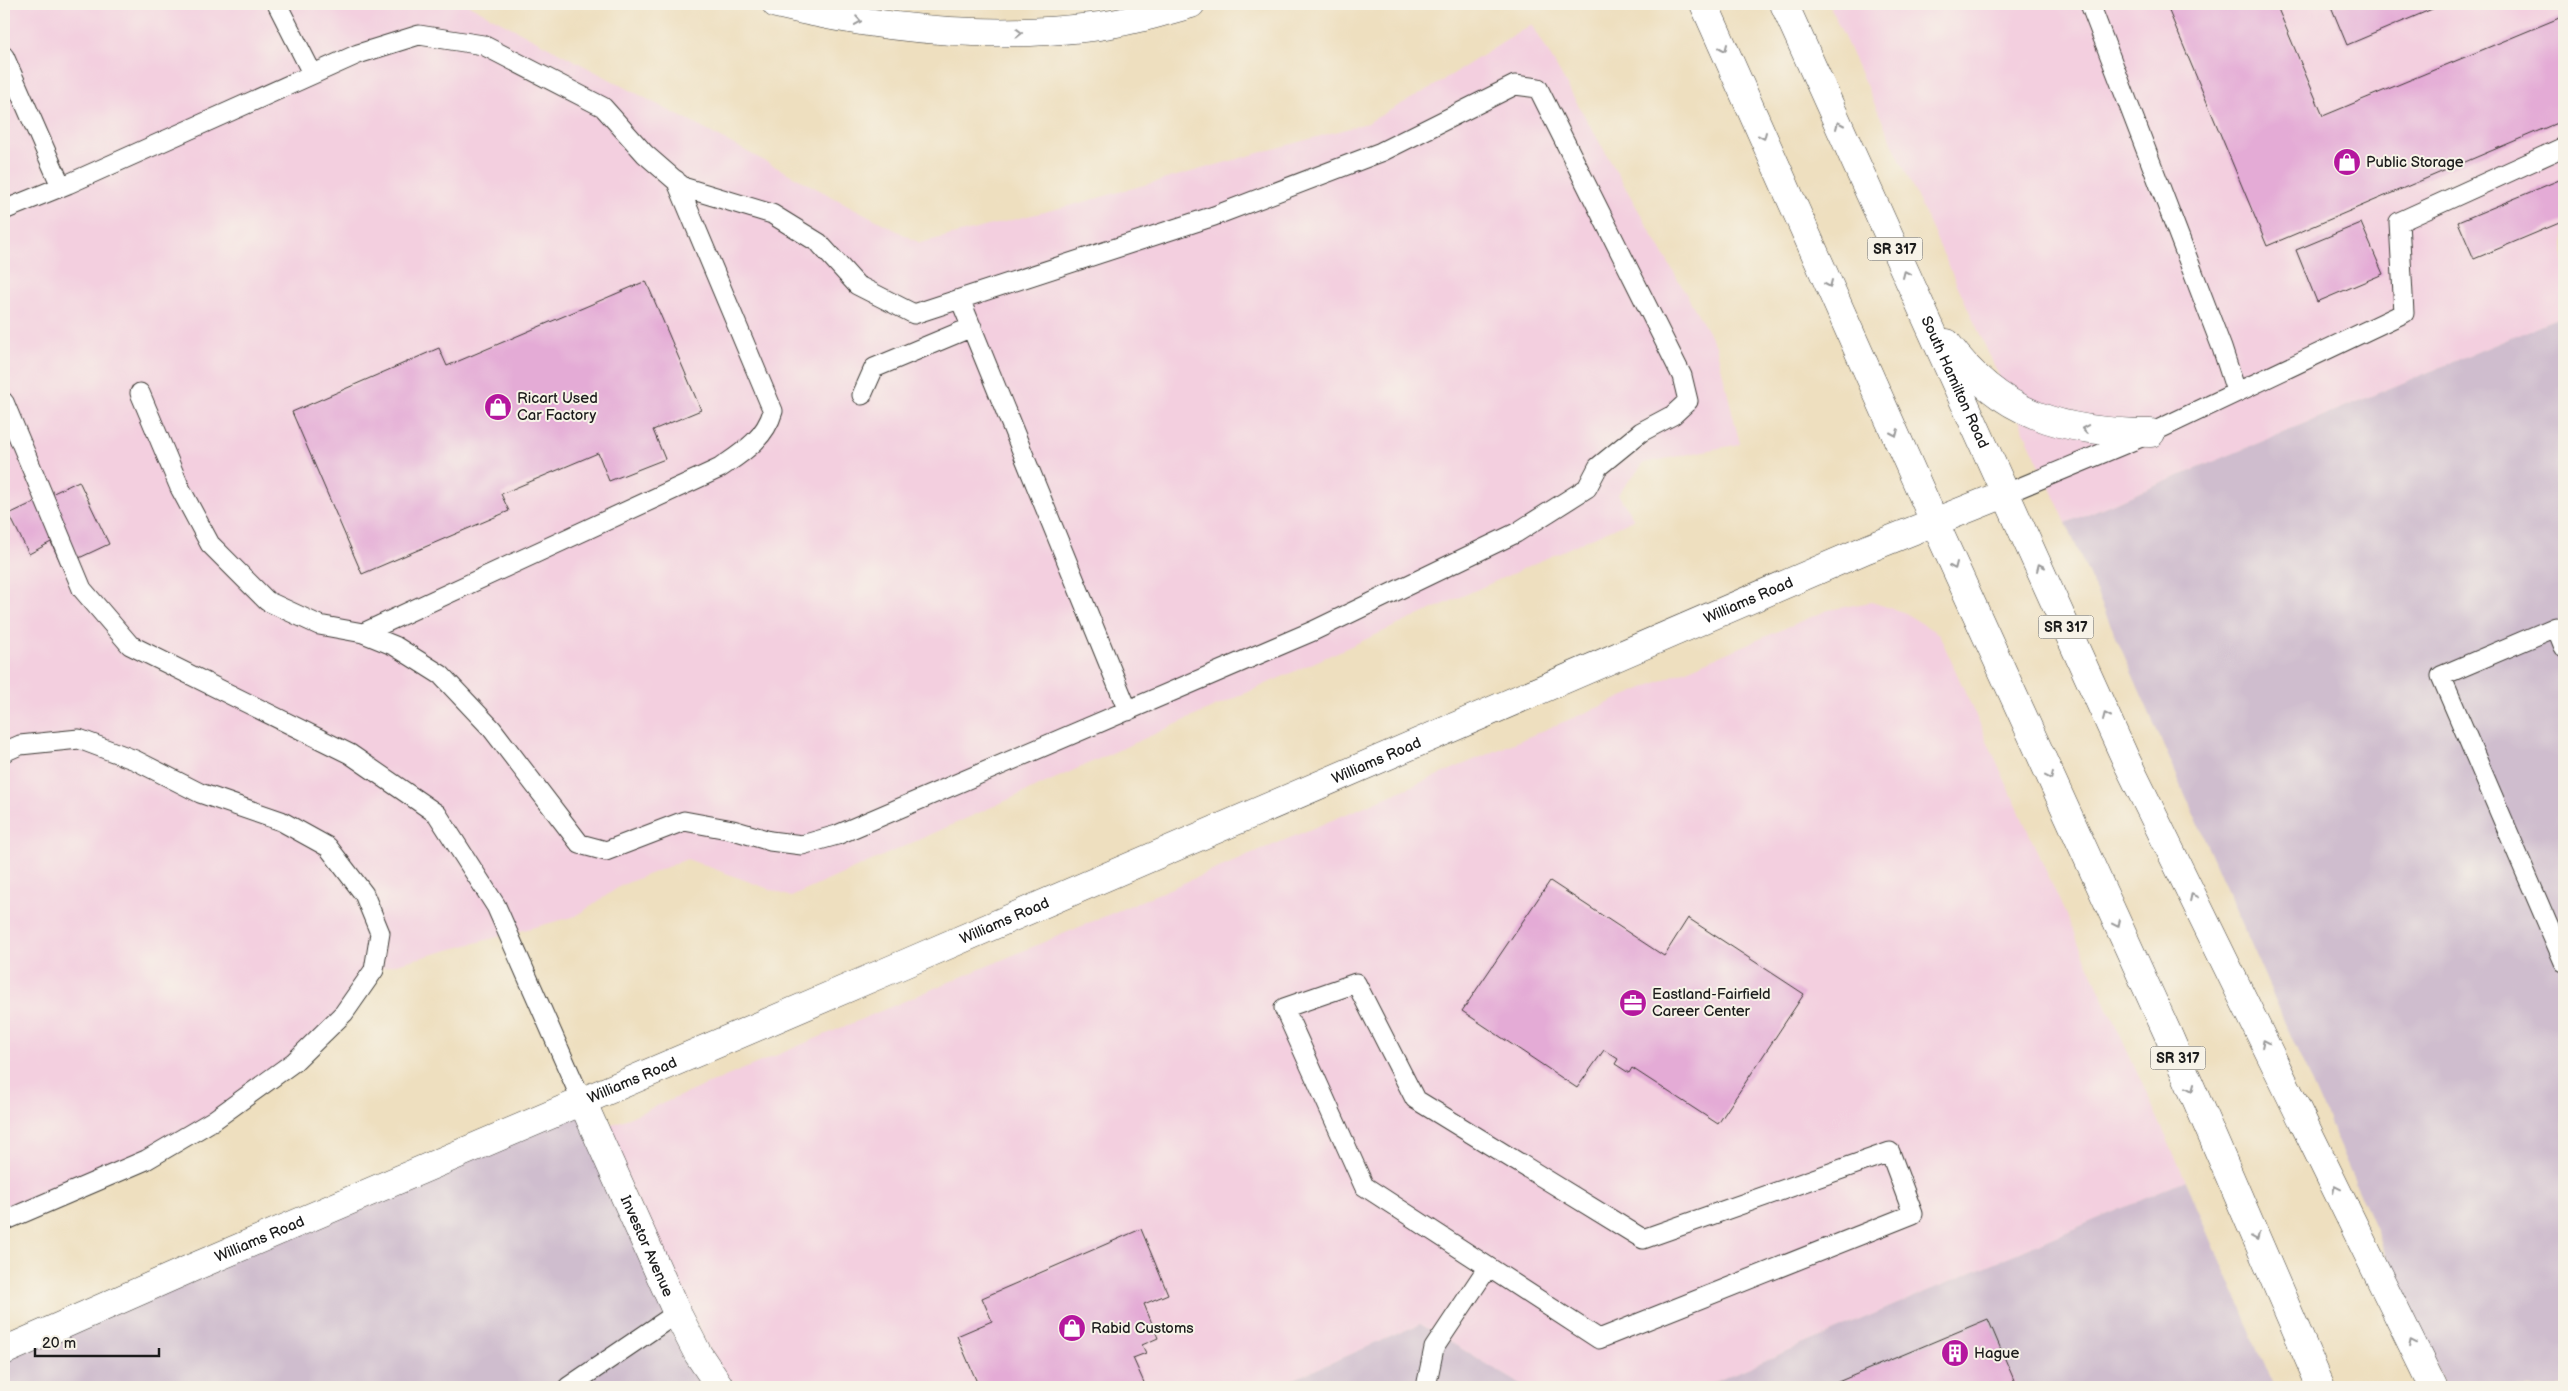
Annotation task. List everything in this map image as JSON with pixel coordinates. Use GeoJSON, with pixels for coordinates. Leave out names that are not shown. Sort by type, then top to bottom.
{"type":"FeatureCollection","features":[{"type":"Feature","properties":{"kind":"main road"},"geometry":{"type":"LineString","coordinates":[[776,4],[821,15],[888,25],[956,32],[1023,33],[1093,27],[1191,4]]}},
{"type":"Feature","properties":{"kind":"main road","name":"SR 317"},"geometry":{"type":"LineString","coordinates":[[1704,4],[2029,732],[2167,1032],[2320,1387]]}},
{"type":"Feature","properties":{"kind":"main road","name":"South Hamilton Road"},"geometry":{"type":"LineString","coordinates":[[1784,4],[2007,493],[2126,760],[2433,1387]]}},
{"type":"Feature","properties":{"kind":"main road"},"geometry":{"type":"LineString","coordinates":[[1921,307],[1953,352],[1989,390],[2008,403],[2047,419],[2084,429],[2108,433],[2151,433]]}},
{"type":"Feature","properties":{"kind":"main road","name":"Williams Road"},"geometry":{"type":"LineString","coordinates":[[4,1351],[194,1267],[1934,521],[2007,493]]}},
{"type":"Feature","properties":{"kind":"main road","name":"Investor Avenue"},"geometry":{"type":"LineString","coordinates":[[582,1101],[678,1313],[698,1354],[720,1387]]}},
{"type":"Feature","properties":{"kind":"lane"},"geometry":{"type":"LineString","coordinates":[[277,4],[312,73]]}},
{"type":"Feature","properties":{"kind":"lane"},"geometry":{"type":"LineString","coordinates":[[2090,4],[2222,348],[2236,392]]}},
{"type":"Feature","properties":{"kind":"lane"},"geometry":{"type":"LineString","coordinates":[[4,210],[312,73],[358,54],[419,35],[483,45],[603,107],[645,154],[683,187],[772,214],[819,243],[857,285],[914,314],[1184,228],[1372,155],[1515,85],[1538,88],[1682,376],[1688,401],[1673,415],[1641,432],[1598,466],[1587,488],[1516,533],[1313,631],[837,836],[802,845],[770,841],[733,830],[684,821],[606,851],[580,844],[492,730],[441,675],[395,646],[363,633],[319,625],[267,601],[210,544],[180,488],[140,393]]}},
{"type":"Feature","properties":{"kind":"lane"},"geometry":{"type":"LineString","coordinates":[[4,56],[61,186]]}},
{"type":"Feature","properties":{"kind":"lane"},"geometry":{"type":"LineString","coordinates":[[2007,493],[2151,433],[2404,313],[2399,222],[2564,147]]}},
{"type":"Feature","properties":{"kind":"lane"},"geometry":{"type":"LineString","coordinates":[[363,633],[720,468],[755,443],[769,422],[773,411],[676,180]]}},
{"type":"Feature","properties":{"kind":"lane"},"geometry":{"type":"LineString","coordinates":[[960,299],[1128,711]]}},
{"type":"Feature","properties":{"kind":"lane"},"geometry":{"type":"LineString","coordinates":[[862,396],[874,368],[972,327]]}},
{"type":"Feature","properties":{"kind":"lane"},"geometry":{"type":"LineString","coordinates":[[4,402],[82,589],[130,645],[350,754],[437,814],[496,906],[582,1101]]}},
{"type":"Feature","properties":{"kind":"lane"},"geometry":{"type":"LineString","coordinates":[[2564,647],[2560,626],[2441,676],[2564,962]]}},
{"type":"Feature","properties":{"kind":"lane"},"geometry":{"type":"LineString","coordinates":[[4,752],[20,744],[79,738],[136,760],[200,793],[281,821],[328,847],[364,894],[380,933],[374,970],[344,1013],[294,1062],[214,1120],[146,1160],[4,1221]]}},
{"type":"Feature","properties":{"kind":"lane"},"geometry":{"type":"LineString","coordinates":[[1356,983],[1416,1099],[1643,1239],[1890,1152],[1913,1214],[1599,1339],[1488,1267],[1364,1186],[1284,1008],[1356,983]]}},
{"type":"Feature","properties":{"kind":"lane"},"geometry":{"type":"LineString","coordinates":[[1426,1387],[1434,1348],[1488,1267]]}},
{"type":"Feature","properties":{"kind":"lane"},"geometry":{"type":"LineString","coordinates":[[568,1387],[678,1313]]}},
{"type":"Feature","properties":{"kind":"shaded area"},"geometry":{"type":"Polygon","coordinates":[[[4,4],[467,4],[920,243],[1076,204],[1367,123],[1434,86],[1532,24],[1716,346],[1740,444],[1644,463],[1618,494],[1634,519],[791,897],[687,859],[622,885],[576,916],[374,970],[344,1013],[214,1120],[4,1221],[4,4]]]}},
{"type":"Feature","properties":{"kind":"shaded area"},"geometry":{"type":"Polygon","coordinates":[[[1829,4],[2564,4],[2564,316],[2066,523],[1829,4]]]}},
{"type":"Feature","properties":{"kind":"shaded area"},"geometry":{"type":"Polygon","coordinates":[[[2564,316],[2564,1387],[2445,1387],[2066,523],[2564,316]]]}},
{"type":"Feature","properties":{"kind":"shaded area"},"geometry":{"type":"Polygon","coordinates":[[[1871,602],[1903,612],[1939,634],[2186,1181],[1703,1387],[1525,1387],[1420,1324],[1276,1387],[728,1387],[602,1129],[1828,610],[1871,602]]]}},
{"type":"Feature","properties":{"kind":"shaded area"},"geometry":{"type":"Polygon","coordinates":[[[582,1101],[728,1387],[4,1387],[4,1349],[582,1101]]]}},
{"type":"Feature","properties":{"kind":"shaded area"},"geometry":{"type":"Polygon","coordinates":[[[2186,1181],[2274,1387],[1703,1387],[2186,1181]]]}},
{"type":"Feature","properties":{"kind":"shaded area"},"geometry":{"type":"Polygon","coordinates":[[[1420,1324],[1525,1387],[1276,1387],[1420,1324]]]}},
{"type":"Feature","properties":{"kind":"building","name":"Public Storage"},"geometry":{"type":"Polygon","coordinates":[[[2166,4],[2276,4],[2323,116],[2564,16],[2564,120],[2267,246],[2166,4]]]}},
{"type":"Feature","properties":{"kind":"building"},"geometry":{"type":"Polygon","coordinates":[[[2330,4],[2444,4],[2347,45],[2330,4]]]}},
{"type":"Feature","properties":{"kind":"building"},"geometry":{"type":"Polygon","coordinates":[[[2564,178],[2564,221],[2474,259],[2458,222],[2564,178]]]}},
{"type":"Feature","properties":{"kind":"building"},"geometry":{"type":"Polygon","coordinates":[[[2361,223],[2383,274],[2317,302],[2296,250],[2361,223]]]}},
{"type":"Feature","properties":{"kind":"building"},"geometry":{"type":"Polygon","coordinates":[[[646,281],[701,410],[653,430],[665,459],[609,481],[598,453],[501,494],[509,511],[362,574],[292,412],[439,348],[447,366],[646,281]]]}},
{"type":"Feature","properties":{"kind":"building"},"geometry":{"type":"Polygon","coordinates":[[[79,481],[109,544],[62,566],[51,542],[29,554],[9,514],[79,481]]]}},
{"type":"Feature","properties":{"kind":"building","name":"Eastland-Fairfield Career Center"},"geometry":{"type":"Polygon","coordinates":[[[1550,881],[1664,956],[1688,918],[1804,994],[1718,1124],[1632,1068],[1629,1073],[1615,1064],[1618,1059],[1604,1050],[1577,1088],[1462,1011],[1550,881]]]}},
{"type":"Feature","properties":{"kind":"building"},"geometry":{"type":"Polygon","coordinates":[[[1141,1229],[1168,1294],[1144,1304],[1158,1338],[1142,1345],[1146,1353],[1133,1358],[1146,1387],[979,1387],[957,1336],[992,1321],[982,1298],[1141,1229]]]}},
{"type":"Feature","properties":{"kind":"building","name":"Hague"},"geometry":{"type":"Polygon","coordinates":[[[1988,1319],[2017,1387],[1826,1387],[1988,1319]]]}},
{"type":"Feature","properties":{"kind":"place","name":"Public Storage"},"geometry":{"type":"Point","coordinates":[2347,162]}},
{"type":"Feature","properties":{"kind":"place","name":"Ricart Used Car Factory"},"geometry":{"type":"Point","coordinates":[498,407]}},
{"type":"Feature","properties":{"kind":"place","name":"Eastland-Fairfield Career Center"},"geometry":{"type":"Point","coordinates":[1633,1003]}},
{"type":"Feature","properties":{"kind":"place","name":"Rabid Customs"},"geometry":{"type":"Point","coordinates":[1072,1328]}},
{"type":"Feature","properties":{"kind":"place","name":"Hague"},"geometry":{"type":"Point","coordinates":[1955,1353]}}]}
